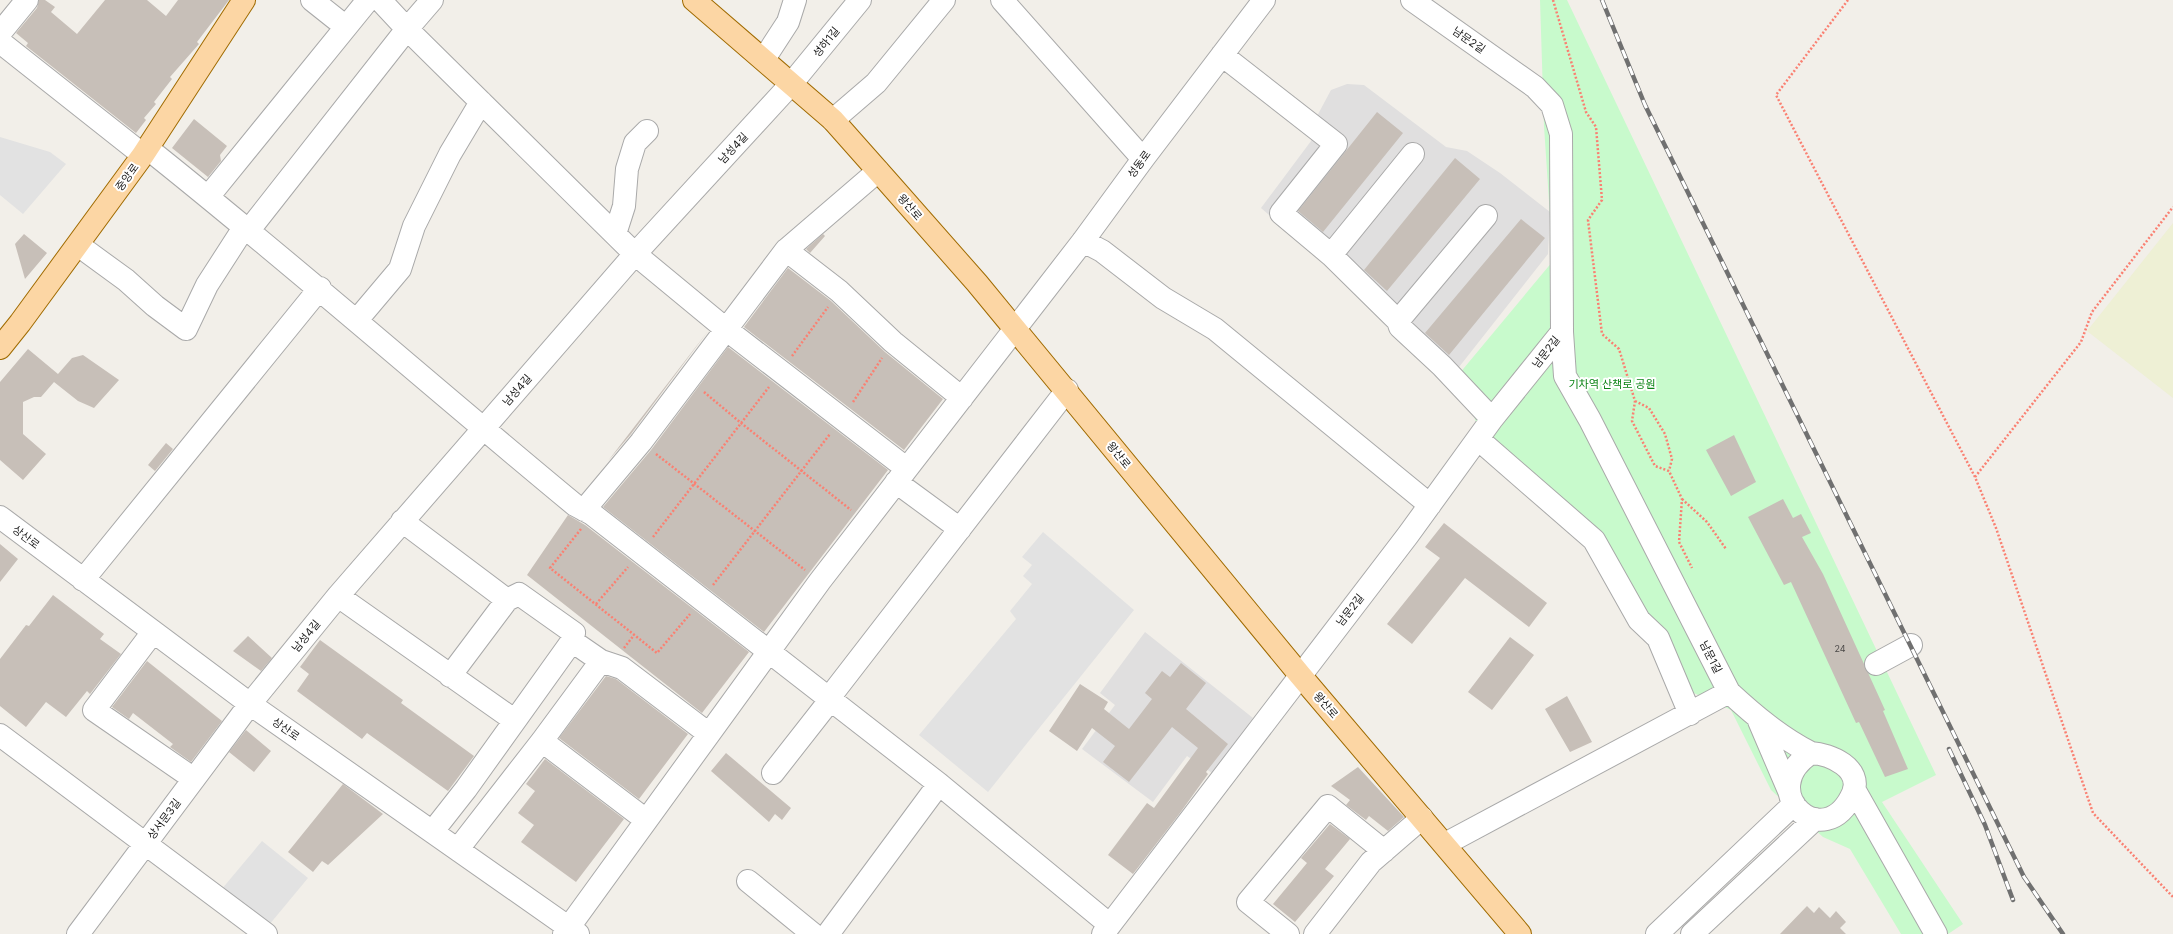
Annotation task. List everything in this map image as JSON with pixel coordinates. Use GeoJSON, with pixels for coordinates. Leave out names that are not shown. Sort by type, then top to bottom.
{"type":"FeatureCollection","features":[{"type":"Feature","properties":{"kind":"main road","name":"중앙로"},"geometry":{"type":"LineString","coordinates":[[0,348],[78,245],[145,152],[244,0]]}},
{"type":"Feature","properties":{"kind":"main road","name":"왕산로"},"geometry":{"type":"LineString","coordinates":[[694,0],[792,83],[832,120],[878,171],[1014,328],[1300,675],[1520,934]]}},
{"type":"Feature","properties":{"kind":"street"},"geometry":{"type":"LineString","coordinates":[[0,33],[27,0]]}},
{"type":"Feature","properties":{"kind":"street"},"geometry":{"type":"LineString","coordinates":[[312,0],[346,27]]}},
{"type":"Feature","properties":{"kind":"street"},"geometry":{"type":"LineString","coordinates":[[208,197],[368,0]]}},
{"type":"Feature","properties":{"kind":"street"},"geometry":{"type":"LineString","coordinates":[[380,0],[407,29],[635,254],[780,372],[842,418],[901,475],[960,528]]}},
{"type":"Feature","properties":{"kind":"street"},"geometry":{"type":"LineString","coordinates":[[78,245],[126,280],[155,306],[186,329],[211,278],[247,228],[432,0]]}},
{"type":"Feature","properties":{"kind":"street"},"geometry":{"type":"LineString","coordinates":[[764,59],[788,22],[795,0]]}},
{"type":"Feature","properties":{"kind":"street","name":"성하1길"},"geometry":{"type":"LineString","coordinates":[[792,83],[860,0]]}},
{"type":"Feature","properties":{"kind":"street"},"geometry":{"type":"LineString","coordinates":[[832,120],[876,83],[944,0]]}},
{"type":"Feature","properties":{"kind":"street"},"geometry":{"type":"LineString","coordinates":[[1002,0],[1143,159]]}},
{"type":"Feature","properties":{"kind":"street","name":"성동로"},"geometry":{"type":"LineString","coordinates":[[570,932],[646,820],[820,581],[1083,240],[1264,0]]}},
{"type":"Feature","properties":{"kind":"street","name":"남문2길"},"geometry":{"type":"LineString","coordinates":[[1106,929],[1430,505],[1492,419],[1562,332],[1562,134],[1552,105],[1535,87],[1412,0]]}},
{"type":"Feature","properties":{"kind":"street"},"geometry":{"type":"LineString","coordinates":[[0,42],[145,152],[208,197],[247,228],[320,288],[483,429],[575,505],[588,512],[641,552],[940,784],[1106,929]]}},
{"type":"Feature","properties":{"kind":"street"},"geometry":{"type":"LineString","coordinates":[[1222,55],[1336,144],[1281,212],[1331,255],[1398,321],[1400,327],[1442,366],[1492,419]]}},
{"type":"Feature","properties":{"kind":"street","name":"남성4길"},"geometry":{"type":"LineString","coordinates":[[250,704],[338,596],[402,521],[635,254],[792,83]]}},
{"type":"Feature","properties":{"kind":"street"},"geometry":{"type":"LineString","coordinates":[[357,320],[400,269],[414,226],[450,154],[481,102]]}},
{"type":"Feature","properties":{"kind":"street"},"geometry":{"type":"LineString","coordinates":[[615,234],[624,206],[627,169],[635,143],[647,131]]}},
{"type":"Feature","properties":{"kind":"street"},"geometry":{"type":"LineString","coordinates":[[1331,255],[1413,154]]}},
{"type":"Feature","properties":{"kind":"street"},"geometry":{"type":"LineString","coordinates":[[588,512],[690,380],[786,250],[878,171]]}},
{"type":"Feature","properties":{"kind":"street"},"geometry":{"type":"LineString","coordinates":[[1398,321],[1486,216]]}},
{"type":"Feature","properties":{"kind":"street"},"geometry":{"type":"LineString","coordinates":[[1083,240],[1102,251],[1163,298],[1215,329],[1430,505]]}},
{"type":"Feature","properties":{"kind":"street"},"geometry":{"type":"LineString","coordinates":[[786,250],[839,291],[893,342],[962,398]]}},
{"type":"Feature","properties":{"kind":"street"},"geometry":{"type":"LineString","coordinates":[[83,580],[320,288]]}},
{"type":"Feature","properties":{"kind":"street","name":"남문1길"},"geometry":{"type":"LineString","coordinates":[[1562,332],[1565,376],[1590,420],[1729,692],[1759,720],[1788,741],[1811,753]]}},
{"type":"Feature","properties":{"kind":"street"},"geometry":{"type":"LineString","coordinates":[[1534,367],[1565,376]]}},
{"type":"Feature","properties":{"kind":"street"},"geometry":{"type":"LineString","coordinates":[[773,773],[1066,390]]}},
{"type":"Feature","properties":{"kind":"street"},"geometry":{"type":"LineString","coordinates":[[1478,439],[1594,540],[1639,620],[1658,638],[1690,714]]}},
{"type":"Feature","properties":{"kind":"street","name":"상산로"},"geometry":{"type":"LineString","coordinates":[[0,517],[250,704],[458,849],[570,932]]}},
{"type":"Feature","properties":{"kind":"street"},"geometry":{"type":"LineString","coordinates":[[402,521],[507,600]]}},
{"type":"Feature","properties":{"kind":"street"},"geometry":{"type":"LineString","coordinates":[[433,832],[466,789],[572,641],[574,633],[519,594],[507,600],[450,676]]}},
{"type":"Feature","properties":{"kind":"street"},"geometry":{"type":"LineString","coordinates":[[338,596],[514,720]]}},
{"type":"Feature","properties":{"kind":"street"},"geometry":{"type":"LineString","coordinates":[[153,632],[94,710],[194,779]]}},
{"type":"Feature","properties":{"kind":"street"},"geometry":{"type":"LineString","coordinates":[[572,641],[601,661],[622,668],[709,734]]}},
{"type":"Feature","properties":{"kind":"street"},"geometry":{"type":"LineString","coordinates":[[1876,664],[1911,645]]}},
{"type":"Feature","properties":{"kind":"street"},"geometry":{"type":"LineString","coordinates":[[458,849],[542,741],[601,661]]}},
{"type":"Feature","properties":{"kind":"street"},"geometry":{"type":"LineString","coordinates":[[1445,844],[1729,692]]}},
{"type":"Feature","properties":{"kind":"street","name":"상서문3길"},"geometry":{"type":"LineString","coordinates":[[78,934],[250,704]]}},
{"type":"Feature","properties":{"kind":"street"},"geometry":{"type":"LineString","coordinates":[[1759,720],[1795,808],[1808,818],[1821,820],[1835,816],[1848,804],[1854,789]]}},
{"type":"Feature","properties":{"kind":"street"},"geometry":{"type":"LineString","coordinates":[[0,734],[266,934]]}},
{"type":"Feature","properties":{"kind":"street"},"geometry":{"type":"LineString","coordinates":[[542,741],[646,820]]}},
{"type":"Feature","properties":{"kind":"street"},"geometry":{"type":"LineString","coordinates":[[1657,934],[1792,798],[1790,773],[1799,761],[1811,753],[1823,754],[1837,758],[1848,768],[1853,777],[1854,789],[1936,934]]}},
{"type":"Feature","properties":{"kind":"street"},"geometry":{"type":"LineString","coordinates":[[828,934],[940,784]]}},
{"type":"Feature","properties":{"kind":"street"},"geometry":{"type":"LineString","coordinates":[[1288,934],[1248,902],[1328,806],[1384,851]]}},
{"type":"Feature","properties":{"kind":"street"},"geometry":{"type":"LineString","coordinates":[[1842,811],[1875,825]]}},
{"type":"Feature","properties":{"kind":"street"},"geometry":{"type":"LineString","coordinates":[[1315,934],[1371,862],[1422,818]]}},
{"type":"Feature","properties":{"kind":"street"},"geometry":{"type":"LineString","coordinates":[[1692,934],[1815,819]]}},
{"type":"Feature","properties":{"kind":"street"},"geometry":{"type":"LineString","coordinates":[[748,881],[812,934]]}},
{"type":"Feature","properties":{"kind":"path"},"geometry":{"type":"LineString","coordinates":[[1553,0],[1586,112],[1596,127],[1602,200],[1588,220],[1602,334],[1619,349],[1635,401],[1632,421],[1655,466],[1669,472]]}},
{"type":"Feature","properties":{"kind":"path"},"geometry":{"type":"LineString","coordinates":[[1848,0],[1776,95],[1975,476],[1996,528],[2093,813],[2173,897]]}},
{"type":"Feature","properties":{"kind":"path"},"geometry":{"type":"LineString","coordinates":[[1975,476],[2081,342],[2092,312],[2173,207]]}},
{"type":"Feature","properties":{"kind":"path"},"geometry":{"type":"LineString","coordinates":[[596,604],[641,552],[694,484],[780,372],[839,291]]}},
{"type":"Feature","properties":{"kind":"path"},"geometry":{"type":"LineString","coordinates":[[588,512],[550,568],[657,653],[702,600],[800,470],[842,418],[893,342]]}},
{"type":"Feature","properties":{"kind":"path"},"geometry":{"type":"LineString","coordinates":[[690,380],[740,423],[866,521]]}},
{"type":"Feature","properties":{"kind":"path"},"geometry":{"type":"LineString","coordinates":[[1635,401],[1649,408],[1664,434],[1672,458],[1669,472],[1682,499],[1707,522],[1726,549]]}},
{"type":"Feature","properties":{"kind":"path"},"geometry":{"type":"LineString","coordinates":[[641,442],[820,581]]}},
{"type":"Feature","properties":{"kind":"path"},"geometry":{"type":"LineString","coordinates":[[1682,499],[1679,542],[1692,568]]}},
{"type":"Feature","properties":{"kind":"shaded area"},"geometry":{"type":"Polygon","coordinates":[[[1347,84],[1364,85],[1446,147],[1467,151],[1500,173],[1550,212],[1548,254],[1448,381],[1357,291],[1261,208],[1311,141],[1316,118],[1331,90],[1347,84]]]}},
{"type":"Feature","properties":{"kind":"shaded area"},"geometry":{"type":"Polygon","coordinates":[[[0,137],[50,152],[66,164],[23,214],[0,195],[0,137]]]}},
{"type":"Feature","properties":{"kind":"shaded area"},"geometry":{"type":"Polygon","coordinates":[[[1043,532],[1134,610],[988,792],[919,735],[1016,619],[1010,611],[1032,584],[1023,576],[1032,565],[1022,557],[1043,532]]]}},
{"type":"Feature","properties":{"kind":"shaded area"},"geometry":{"type":"Polygon","coordinates":[[[1145,632],[1253,718],[1212,773],[1187,756],[1153,802],[1082,749],[1115,705],[1100,693],[1145,632]]]}},
{"type":"Feature","properties":{"kind":"shaded area"},"geometry":{"type":"Polygon","coordinates":[[[262,841],[308,878],[269,925],[221,890],[262,841]]]}},
{"type":"Feature","properties":{"kind":"green space","name":"기차역 산책로 공원"},"geometry":{"type":"Polygon","coordinates":[[[1540,0],[1567,0],[1936,775],[1882,802],[1963,924],[1948,934],[1901,934],[1850,849],[1823,837],[1771,790],[1731,710],[1685,689],[1591,529],[1482,439],[1459,374],[1553,261],[1544,126],[1540,0]]]}},
{"type":"Feature","properties":{"kind":"green space"},"geometry":{"type":"Polygon","coordinates":[[[2173,223],[2173,398],[2087,331],[2173,223]]]}},
{"type":"Feature","properties":{"kind":"building"},"geometry":{"type":"Polygon","coordinates":[[[39,0],[45,0],[55,7],[51,12],[77,34],[105,0],[147,0],[166,16],[178,0],[229,0],[197,42],[199,44],[170,77],[172,79],[154,102],[156,104],[144,118],[146,120],[136,133],[26,46],[28,43],[16,33],[37,8],[39,0]]]}},
{"type":"Feature","properties":{"kind":"building"},"geometry":{"type":"Polygon","coordinates":[[[1377,112],[1403,133],[1323,232],[1298,211],[1377,112]]]}},
{"type":"Feature","properties":{"kind":"building"},"geometry":{"type":"Polygon","coordinates":[[[194,119],[227,146],[220,155],[221,161],[208,177],[172,148],[194,119]]]}},
{"type":"Feature","properties":{"kind":"building"},"geometry":{"type":"Polygon","coordinates":[[[1455,158],[1480,179],[1387,291],[1364,270],[1455,158]]]}},
{"type":"Feature","properties":{"kind":"building"},"geometry":{"type":"Polygon","coordinates":[[[1521,219],[1545,238],[1449,355],[1425,333],[1521,219]]]}},
{"type":"Feature","properties":{"kind":"building"},"geometry":{"type":"Polygon","coordinates":[[[24,234],[47,253],[25,279],[15,244],[24,234]]]}},
{"type":"Feature","properties":{"kind":"building"},"geometry":{"type":"Polygon","coordinates":[[[823,234],[825,236],[810,253],[806,249],[823,234]]]}},
{"type":"Feature","properties":{"kind":"building"},"geometry":{"type":"Polygon","coordinates":[[[788,268],[831,301],[885,352],[943,399],[904,450],[744,327],[788,268]]]}},
{"type":"Feature","properties":{"kind":"building"},"geometry":{"type":"Polygon","coordinates":[[[708,331],[631,434],[608,461],[708,331]]]}},
{"type":"Feature","properties":{"kind":"building"},"geometry":{"type":"Polygon","coordinates":[[[728,347],[888,470],[764,632],[603,507],[651,450],[728,347]]]}},
{"type":"Feature","properties":{"kind":"building"},"geometry":{"type":"Polygon","coordinates":[[[28,349],[58,374],[72,358],[83,355],[119,380],[94,408],[78,401],[54,382],[41,397],[34,397],[23,402],[23,434],[46,454],[23,480],[0,460],[0,382],[28,349]]]}},
{"type":"Feature","properties":{"kind":"building"},"geometry":{"type":"Polygon","coordinates":[[[1734,435],[1756,482],[1731,496],[1706,450],[1734,435]]]}},
{"type":"Feature","properties":{"kind":"building"},"geometry":{"type":"Polygon","coordinates":[[[166,443],[173,449],[155,471],[148,465],[166,443]]]}},
{"type":"Feature","properties":{"kind":"building"},"geometry":{"type":"Polygon","coordinates":[[[1783,499],[1793,518],[1801,514],[1811,533],[1802,537],[1823,574],[1885,710],[1883,711],[1908,769],[1885,777],[1859,722],[1856,723],[1791,582],[1784,585],[1748,517],[1783,499]]]}},
{"type":"Feature","properties":{"kind":"building"},"geometry":{"type":"Polygon","coordinates":[[[568,515],[585,525],[749,652],[702,713],[527,575],[568,515]]]}},
{"type":"Feature","properties":{"kind":"building"},"geometry":{"type":"Polygon","coordinates":[[[1444,523],[1547,603],[1529,627],[1465,578],[1412,644],[1387,624],[1440,558],[1425,547],[1444,523]]]}},
{"type":"Feature","properties":{"kind":"building"},"geometry":{"type":"Polygon","coordinates":[[[0,544],[18,559],[0,582],[0,544]]]}},
{"type":"Feature","properties":{"kind":"building"},"geometry":{"type":"Polygon","coordinates":[[[53,595],[104,634],[100,639],[121,654],[90,694],[87,691],[66,717],[46,702],[26,727],[0,706],[0,659],[26,625],[29,626],[53,595]]]}},
{"type":"Feature","properties":{"kind":"building"},"geometry":{"type":"Polygon","coordinates":[[[248,636],[272,658],[261,671],[233,651],[248,636]]]}},
{"type":"Feature","properties":{"kind":"building"},"geometry":{"type":"Polygon","coordinates":[[[1510,637],[1534,655],[1492,710],[1468,692],[1510,637]]]}},
{"type":"Feature","properties":{"kind":"building"},"geometry":{"type":"Polygon","coordinates":[[[320,640],[403,700],[401,703],[474,756],[448,791],[367,733],[362,739],[297,691],[309,674],[300,667],[320,640]]]}},
{"type":"Feature","properties":{"kind":"building"},"geometry":{"type":"Polygon","coordinates":[[[147,661],[222,721],[191,762],[170,747],[173,744],[133,713],[129,719],[112,707],[147,661]]]}},
{"type":"Feature","properties":{"kind":"building"},"geometry":{"type":"Polygon","coordinates":[[[1181,663],[1206,683],[1186,709],[1228,744],[1206,772],[1208,774],[1180,813],[1133,874],[1108,855],[1147,803],[1154,808],[1198,748],[1172,727],[1129,782],[1103,762],[1115,746],[1092,728],[1077,751],[1049,731],[1080,684],[1108,702],[1104,709],[1129,729],[1152,699],[1145,693],[1162,671],[1170,677],[1181,663]]]}},
{"type":"Feature","properties":{"kind":"building"},"geometry":{"type":"Polygon","coordinates":[[[606,676],[616,679],[688,734],[639,799],[559,738],[606,676]]]}},
{"type":"Feature","properties":{"kind":"building"},"geometry":{"type":"Polygon","coordinates":[[[1567,696],[1592,742],[1570,752],[1545,709],[1567,696]]]}},
{"type":"Feature","properties":{"kind":"building"},"geometry":{"type":"Polygon","coordinates":[[[246,730],[271,751],[254,772],[229,752],[246,730]]]}},
{"type":"Feature","properties":{"kind":"building"},"geometry":{"type":"Polygon","coordinates":[[[726,753],[791,808],[782,820],[775,814],[769,822],[711,771],[726,753]]]}},
{"type":"Feature","properties":{"kind":"building"},"geometry":{"type":"Polygon","coordinates":[[[545,759],[624,819],[576,882],[521,842],[534,825],[518,813],[535,791],[526,784],[545,759]]]}},
{"type":"Feature","properties":{"kind":"building"},"geometry":{"type":"Polygon","coordinates":[[[1358,767],[1404,817],[1388,831],[1369,816],[1366,820],[1346,805],[1350,800],[1331,786],[1358,767]]]}},
{"type":"Feature","properties":{"kind":"building"},"geometry":{"type":"Polygon","coordinates":[[[343,784],[383,814],[328,865],[322,861],[313,872],[288,852],[343,784]]]}},
{"type":"Feature","properties":{"kind":"building"},"geometry":{"type":"Polygon","coordinates":[[[1330,824],[1350,839],[1325,869],[1334,876],[1295,922],[1273,904],[1307,863],[1301,858],[1330,824]]]}},
{"type":"Feature","properties":{"kind":"building"},"geometry":{"type":"Polygon","coordinates":[[[1807,906],[1814,913],[1819,907],[1830,918],[1836,911],[1846,922],[1840,928],[1846,934],[1780,934],[1807,906]]]}},
{"type":"Feature","properties":{"kind":"railway"},"geometry":{"type":"LineString","coordinates":[[1602,0],[1645,105],[2024,877],[2063,934]]}},
{"type":"Feature","properties":{"kind":"railway"},"geometry":{"type":"LineString","coordinates":[[1949,749],[1985,825],[2013,900]]}}]}
